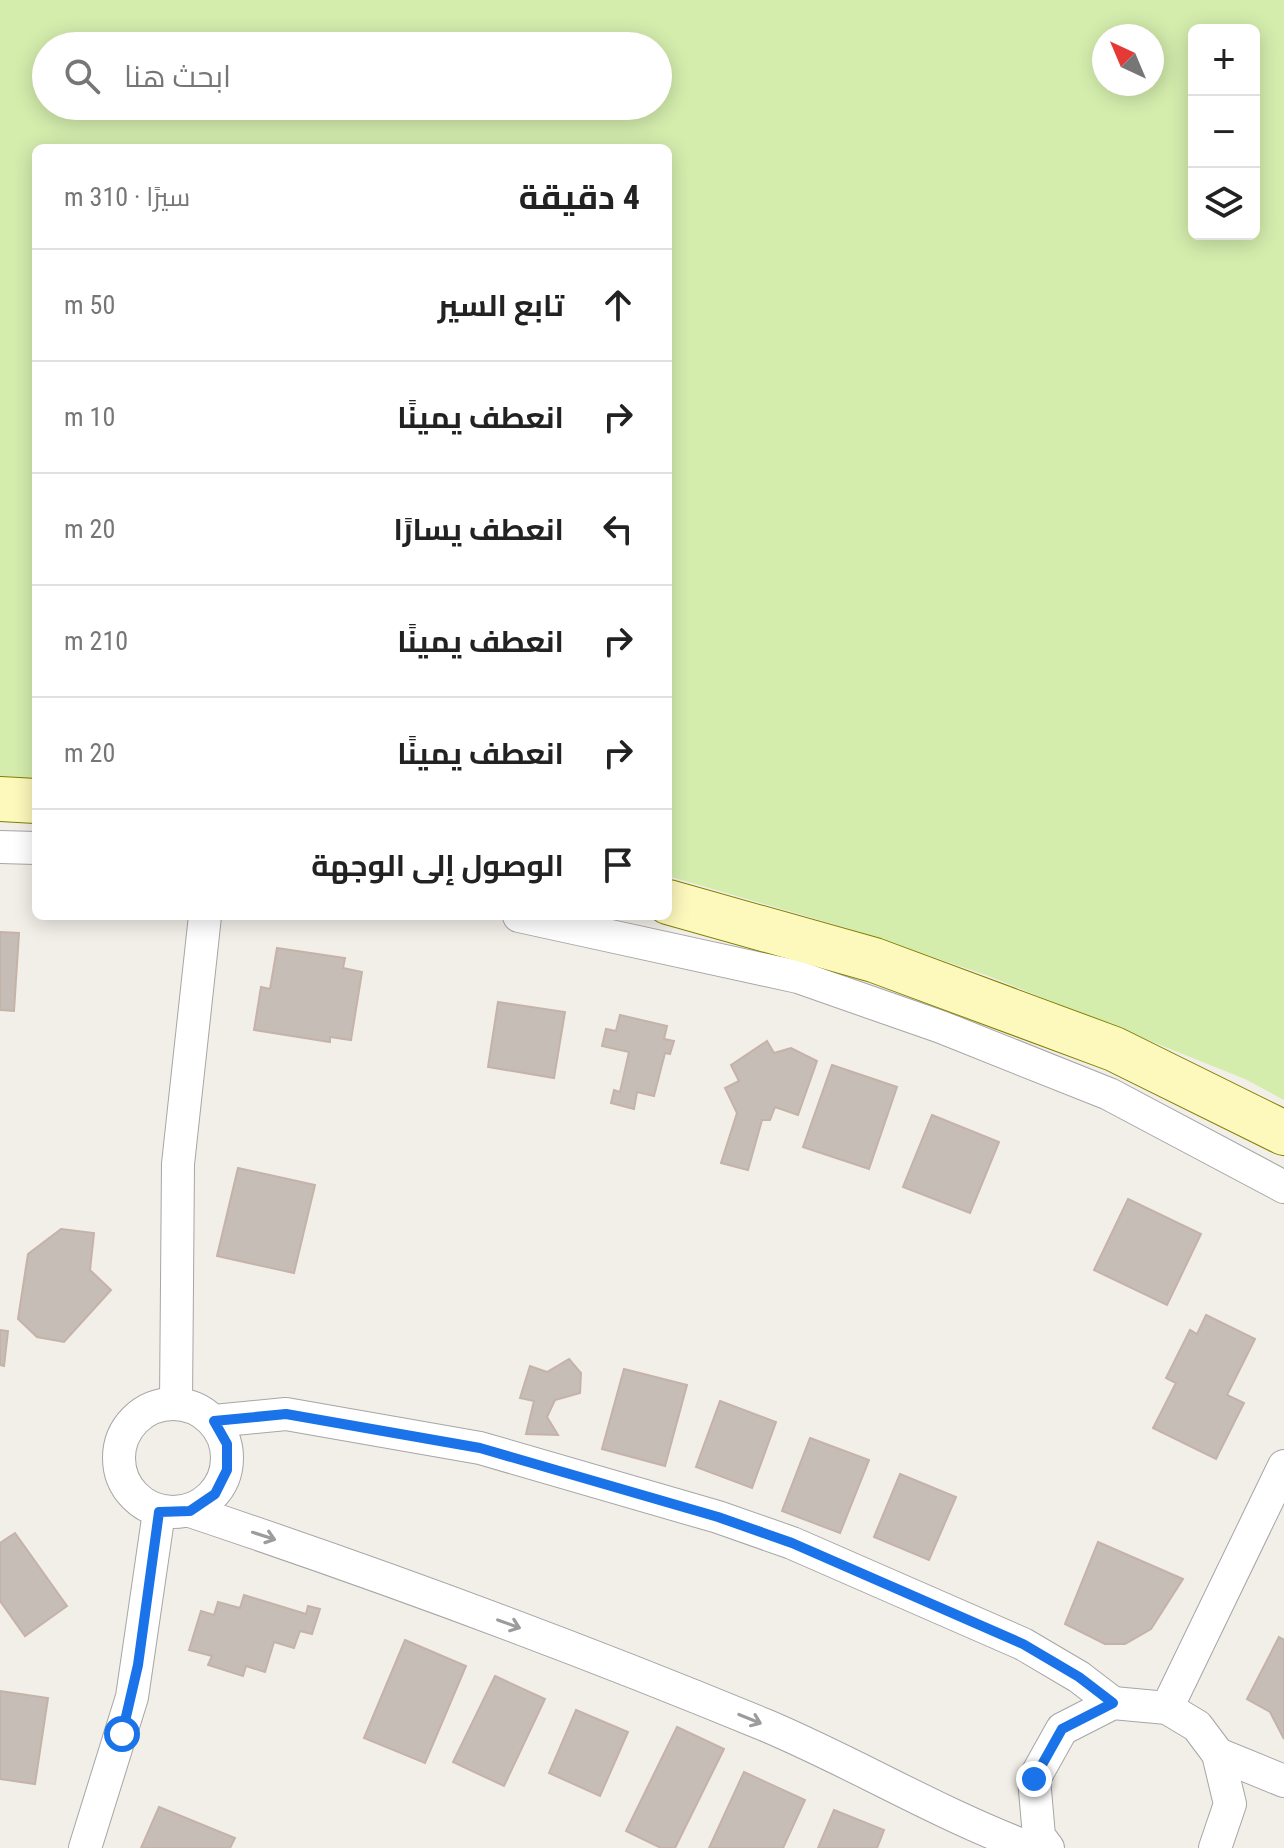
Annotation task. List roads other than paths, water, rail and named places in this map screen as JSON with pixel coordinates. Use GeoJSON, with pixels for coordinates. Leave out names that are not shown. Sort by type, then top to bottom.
{"type":"FeatureCollection","features":[{"type":"Feature","properties":{"kind":"street"},"geometry":{"type":"LineString","coordinates":[[0,799],[32,801]]}},
{"type":"Feature","properties":{"kind":"street"},"geometry":{"type":"LineString","coordinates":[[0,847],[32,848]]}},
{"type":"Feature","properties":{"kind":"street"},"geometry":{"type":"LineString","coordinates":[[672,903],[874,960],[1114,1049],[1284,1133]]}},
{"type":"Feature","properties":{"kind":"street"},"geometry":{"type":"LineString","coordinates":[[176,1403],[178,1164],[205,920]]}},
{"type":"Feature","properties":{"kind":"street"},"geometry":{"type":"LineString","coordinates":[[537,920],[798,977],[941,1027],[1109,1094],[1284,1187]]}},
{"type":"Feature","properties":{"kind":"street"},"geometry":{"type":"LineString","coordinates":[[175,1512],[215,1494],[227,1470],[227,1444],[214,1421],[197,1408],[176,1403],[149,1408],[129,1425],[118,1450],[120,1477],[135,1500],[175,1512],[295,1546],[521,1628],[755,1721],[981,1829],[1030,1848]]}},
{"type":"Feature","properties":{"kind":"street"},"geometry":{"type":"LineString","coordinates":[[214,1421],[286,1414],[480,1448],[718,1517],[792,1543],[1023,1644],[1079,1677],[1113,1703],[1167,1708],[1197,1726],[1218,1754],[1230,1804],[1215,1848]]}},
{"type":"Feature","properties":{"kind":"street"},"geometry":{"type":"LineString","coordinates":[[1167,1708],[1284,1466]]}},
{"type":"Feature","properties":{"kind":"street"},"geometry":{"type":"LineString","coordinates":[[85,1848],[132,1697],[175,1512]]}},
{"type":"Feature","properties":{"kind":"street"},"geometry":{"type":"LineString","coordinates":[[1048,1848],[1039,1836],[1034,1779],[1062,1729],[1113,1703]]}},
{"type":"Feature","properties":{"kind":"street"},"geometry":{"type":"LineString","coordinates":[[1218,1754],[1284,1781]]}}]}
